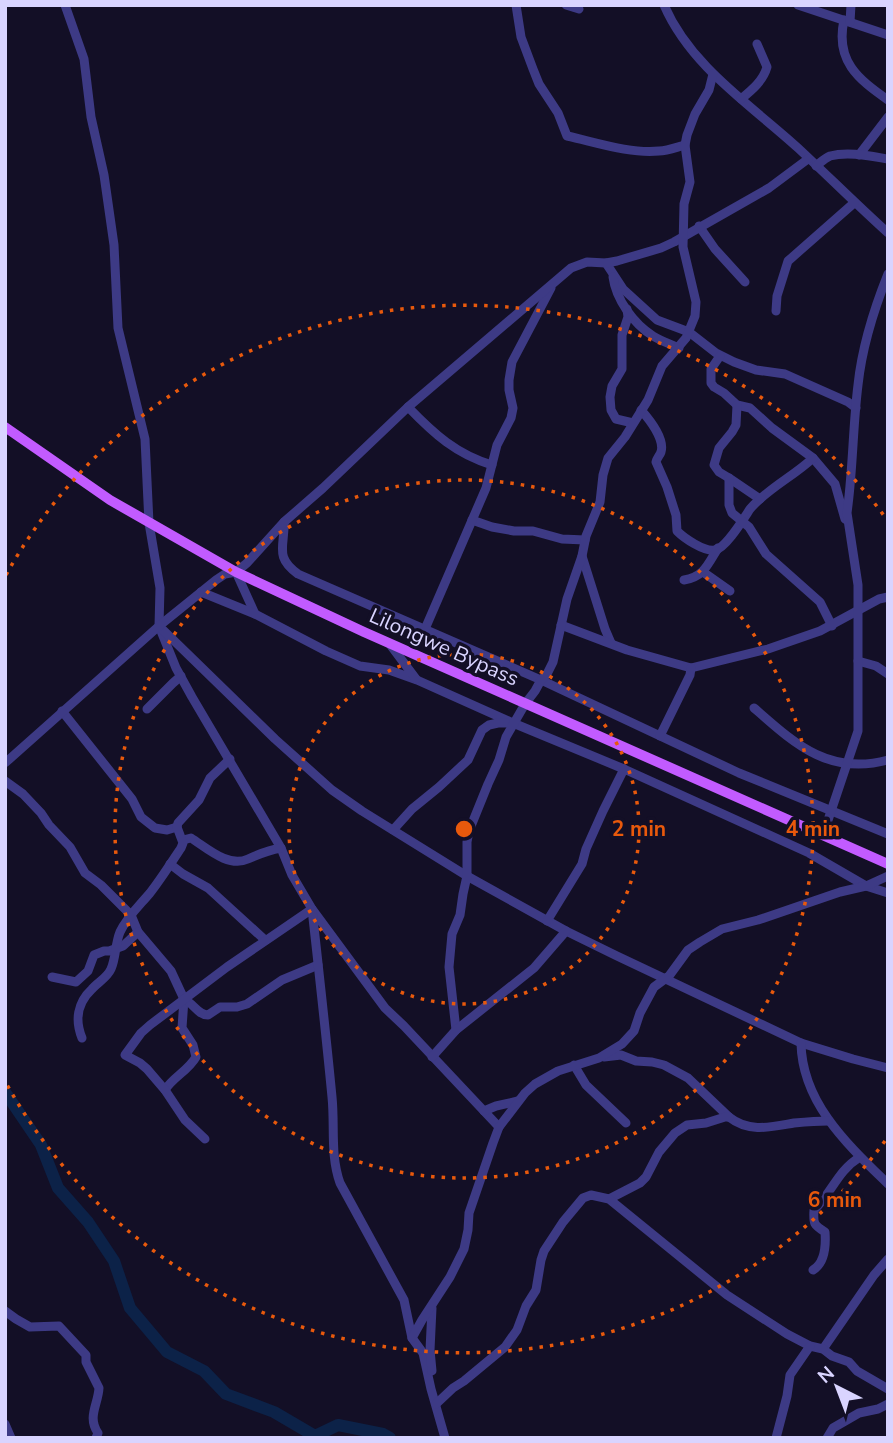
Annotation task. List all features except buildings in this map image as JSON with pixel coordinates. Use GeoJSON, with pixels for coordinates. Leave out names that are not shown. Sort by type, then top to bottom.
{"type":"FeatureCollection","features":[{"type":"Feature","properties":{"kind":"main road","name":"Lilongwe Bypass"},"geometry":{"type":"LineString","coordinates":[[5,427],[110,500],[236,572],[303,605],[888,864]]}},
{"type":"Feature","properties":{"kind":"street"},"geometry":{"type":"LineString","coordinates":[[65,5],[84,59],[91,117],[104,175],[114,245],[118,328],[145,439],[149,523],[160,588],[159,626],[181,676],[281,848],[292,875],[312,909],[385,1008],[499,1127]]}},
{"type":"Feature","properties":{"kind":"street"},"geometry":{"type":"LineString","coordinates":[[516,5],[521,37],[539,85],[558,113],[567,136],[649,152],[685,145]]}},
{"type":"Feature","properties":{"kind":"street"},"geometry":{"type":"LineString","coordinates":[[566,5],[579,9]]}},
{"type":"Feature","properties":{"kind":"street"},"geometry":{"type":"LineString","coordinates":[[664,5],[685,40],[713,74],[888,233]]}},
{"type":"Feature","properties":{"kind":"street"},"geometry":{"type":"LineString","coordinates":[[798,5],[888,35]]}},
{"type":"Feature","properties":{"kind":"street"},"geometry":{"type":"LineString","coordinates":[[851,5],[842,37],[843,50],[856,76],[888,100]]}},
{"type":"Feature","properties":{"kind":"street"},"geometry":{"type":"LineString","coordinates":[[741,99],[765,75],[767,68],[757,44]]}},
{"type":"Feature","properties":{"kind":"street"},"geometry":{"type":"LineString","coordinates":[[456,1030],[449,967],[452,934],[460,915],[467,876],[469,831],[513,723],[553,662],[567,599],[600,502],[608,458],[622,442],[648,400],[662,366],[689,332],[695,316],[696,302],[683,247],[684,204],[690,182],[685,145],[695,114],[709,90],[713,74]]}},
{"type":"Feature","properties":{"kind":"street"},"geometry":{"type":"LineString","coordinates":[[859,155],[888,117]]}},
{"type":"Feature","properties":{"kind":"street"},"geometry":{"type":"LineString","coordinates":[[816,166],[831,156],[859,155],[888,159]]}},
{"type":"Feature","properties":{"kind":"street"},"geometry":{"type":"LineString","coordinates":[[5,763],[159,626],[225,574],[236,572],[247,563],[284,522],[408,407],[571,268],[587,262],[606,263],[662,248],[762,192],[808,159]]}},
{"type":"Feature","properties":{"kind":"street"},"geometry":{"type":"LineString","coordinates":[[776,311],[777,296],[788,261],[854,203]]}},
{"type":"Feature","properties":{"kind":"street"},"geometry":{"type":"LineString","coordinates":[[699,226],[715,249],[746,282]]}},
{"type":"Feature","properties":{"kind":"street"},"geometry":{"type":"LineString","coordinates":[[606,263],[623,289],[656,320],[689,332],[720,356],[756,370],[785,374],[856,408]]}},
{"type":"Feature","properties":{"kind":"street"},"geometry":{"type":"LineString","coordinates":[[823,835],[858,731],[859,610],[857,576],[847,513],[858,384],[864,348],[888,274]]}},
{"type":"Feature","properties":{"kind":"street"},"geometry":{"type":"LineString","coordinates":[[613,275],[616,292],[633,318],[653,336],[678,348]]}},
{"type":"Feature","properties":{"kind":"street"},"geometry":{"type":"LineString","coordinates":[[425,629],[489,480],[497,445],[512,413],[509,390],[512,362],[554,282]]}},
{"type":"Feature","properties":{"kind":"street"},"geometry":{"type":"LineString","coordinates":[[627,309],[628,317],[622,335],[622,369],[612,386],[610,397],[611,410],[616,419],[633,423]]}},
{"type":"Feature","properties":{"kind":"street"},"geometry":{"type":"LineString","coordinates":[[720,356],[711,369],[711,383],[737,405],[750,408],[813,458],[835,484],[849,529]]}},
{"type":"Feature","properties":{"kind":"street"},"geometry":{"type":"LineString","coordinates":[[737,405],[736,425],[719,449],[713,465],[719,472],[760,499]]}},
{"type":"Feature","properties":{"kind":"street"},"geometry":{"type":"LineString","coordinates":[[408,407],[442,440],[492,466]]}},
{"type":"Feature","properties":{"kind":"street"},"geometry":{"type":"LineString","coordinates":[[641,410],[654,425],[661,444],[662,451],[656,462],[676,515],[677,531],[693,544],[713,550],[718,548]]}},
{"type":"Feature","properties":{"kind":"street"},"geometry":{"type":"LineString","coordinates":[[684,580],[694,579],[703,572],[718,548],[760,499],[813,458]]}},
{"type":"Feature","properties":{"kind":"street"},"geometry":{"type":"LineString","coordinates":[[729,478],[730,510],[754,534],[766,554],[820,602],[832,626]]}},
{"type":"Feature","properties":{"kind":"street"},"geometry":{"type":"LineString","coordinates":[[472,520],[492,527],[533,531],[562,540],[585,540]]}},
{"type":"Feature","properties":{"kind":"street"},"geometry":{"type":"LineString","coordinates":[[284,522],[284,561],[298,574],[541,680],[739,773],[888,834]]}},
{"type":"Feature","properties":{"kind":"street"},"geometry":{"type":"LineString","coordinates":[[582,556],[611,643]]}},
{"type":"Feature","properties":{"kind":"street"},"geometry":{"type":"LineString","coordinates":[[236,572],[255,614]]}},
{"type":"Feature","properties":{"kind":"street"},"geometry":{"type":"LineString","coordinates":[[703,572],[730,591]]}},
{"type":"Feature","properties":{"kind":"street"},"geometry":{"type":"LineString","coordinates":[[201,592],[255,614],[360,666],[389,670],[417,680],[624,769],[809,853],[866,886],[888,893]]}},
{"type":"Feature","properties":{"kind":"street"},"geometry":{"type":"LineString","coordinates":[[561,625],[627,650],[691,668],[768,649],[820,631],[879,599],[888,597]]}},
{"type":"Feature","properties":{"kind":"street"},"geometry":{"type":"LineString","coordinates":[[159,626],[275,739],[348,802],[467,876],[566,931],[801,1042],[888,1068]]}},
{"type":"Feature","properties":{"kind":"street"},"geometry":{"type":"LineString","coordinates":[[389,643],[417,680]]}},
{"type":"Feature","properties":{"kind":"street"},"geometry":{"type":"LineString","coordinates":[[858,662],[876,666],[888,674]]}},
{"type":"Feature","properties":{"kind":"street"},"geometry":{"type":"LineString","coordinates":[[660,736],[691,668]]}},
{"type":"Feature","properties":{"kind":"street"},"geometry":{"type":"LineString","coordinates":[[147,709],[181,676]]}},
{"type":"Feature","properties":{"kind":"street"},"geometry":{"type":"LineString","coordinates":[[754,708],[798,744],[827,759],[848,765],[888,760]]}},
{"type":"Feature","properties":{"kind":"street"},"geometry":{"type":"LineString","coordinates":[[62,711],[132,799],[141,817],[155,828],[167,830],[177,827],[199,800],[210,778],[230,760]]}},
{"type":"Feature","properties":{"kind":"street"},"geometry":{"type":"LineString","coordinates":[[393,830],[412,808],[468,760],[482,730],[489,725],[513,723]]}},
{"type":"Feature","properties":{"kind":"street"},"geometry":{"type":"LineString","coordinates":[[547,920],[582,864],[586,849],[624,769]]}},
{"type":"Feature","properties":{"kind":"street"},"geometry":{"type":"LineString","coordinates":[[5,781],[23,794],[41,813],[70,847],[85,873],[131,915],[138,932],[172,971],[184,999],[182,1028],[193,1045],[196,1057],[165,1090]]}},
{"type":"Feature","properties":{"kind":"street"},"geometry":{"type":"LineString","coordinates":[[82,1038],[78,1029],[80,1006],[89,991],[107,975],[121,931],[181,848],[183,840],[177,827]]}},
{"type":"Feature","properties":{"kind":"street"},"geometry":{"type":"LineString","coordinates":[[183,840],[191,838],[232,862],[281,848]]}},
{"type":"Feature","properties":{"kind":"street"},"geometry":{"type":"LineString","coordinates":[[170,864],[208,888],[265,940]]}},
{"type":"Feature","properties":{"kind":"street"},"geometry":{"type":"LineString","coordinates":[[599,1058],[622,1044],[634,1031],[653,987],[669,976],[688,950],[722,929],[866,886],[888,876]]}},
{"type":"Feature","properties":{"kind":"street"},"geometry":{"type":"LineString","coordinates":[[205,1139],[185,1119],[165,1090],[140,1063],[125,1055],[141,1033],[184,999],[312,909]]}},
{"type":"Feature","properties":{"kind":"street"},"geometry":{"type":"LineString","coordinates":[[312,909],[334,1114],[336,1172],[404,1300],[412,1338],[423,1353],[445,1438]]}},
{"type":"Feature","properties":{"kind":"street"},"geometry":{"type":"LineString","coordinates":[[432,1057],[456,1030],[534,968],[566,931]]}},
{"type":"Feature","properties":{"kind":"street"},"geometry":{"type":"LineString","coordinates":[[52,977],[76,982],[88,971],[94,955],[123,946],[138,932]]}},
{"type":"Feature","properties":{"kind":"street"},"geometry":{"type":"LineString","coordinates":[[184,999],[200,1013],[208,1015],[220,1007],[247,1004],[282,980],[318,965]]}},
{"type":"Feature","properties":{"kind":"street"},"geometry":{"type":"LineString","coordinates":[[801,1042],[807,1077],[828,1121],[888,1184]]}},
{"type":"Feature","properties":{"kind":"street"},"geometry":{"type":"LineString","coordinates":[[412,1338],[464,1249],[469,1213],[499,1127],[517,1101],[535,1084],[558,1071],[599,1058],[621,1055],[636,1061],[664,1065],[688,1078],[736,1123],[745,1126],[765,1129],[828,1121]]}},
{"type":"Feature","properties":{"kind":"street"},"geometry":{"type":"LineString","coordinates":[[574,1065],[586,1085],[626,1123]]}},
{"type":"Feature","properties":{"kind":"street"},"geometry":{"type":"LineString","coordinates":[[484,1111],[517,1101]]}},
{"type":"Feature","properties":{"kind":"street"},"geometry":{"type":"LineString","coordinates":[[609,1199],[646,1177],[659,1152],[675,1133],[687,1125],[706,1124],[729,1117]]}},
{"type":"Feature","properties":{"kind":"street"},"geometry":{"type":"LineString","coordinates":[[813,1270],[821,1264],[826,1245],[825,1232],[818,1229],[813,1221],[814,1210],[849,1164],[860,1157]]}},
{"type":"Feature","properties":{"kind":"street"},"geometry":{"type":"LineString","coordinates":[[436,1404],[505,1347],[517,1330],[526,1306],[536,1290],[544,1251],[583,1198],[591,1195],[609,1199],[727,1295],[787,1334],[849,1362],[857,1371],[888,1389]]}},
{"type":"Feature","properties":{"kind":"street"},"geometry":{"type":"LineString","coordinates":[[823,1349],[888,1259]]}},
{"type":"Feature","properties":{"kind":"street"},"geometry":{"type":"LineString","coordinates":[[433,1304],[430,1350],[436,1404]]}},
{"type":"Feature","properties":{"kind":"street"},"geometry":{"type":"LineString","coordinates":[[5,1311],[30,1327],[59,1326],[86,1354],[86,1362],[99,1388],[92,1415],[98,1433],[96,1438]]}},
{"type":"Feature","properties":{"kind":"street"},"geometry":{"type":"LineString","coordinates":[[776,1438],[790,1375],[810,1346]]}},
{"type":"Feature","properties":{"kind":"street"},"geometry":{"type":"LineString","coordinates":[[827,1438],[833,1428],[859,1413],[888,1404]]}},
{"type":"Feature","properties":{"kind":"street"},"geometry":{"type":"LineString","coordinates":[[5,1424],[10,1438]]}},
{"type":"Feature","properties":{"kind":"waterway"},"geometry":{"type":"LineString","coordinates":[[5,1092],[41,1145],[58,1188],[88,1222],[114,1261],[130,1308],[167,1352],[204,1371],[226,1394],[274,1412],[315,1436],[338,1425],[383,1434],[390,1438]]}}]}
